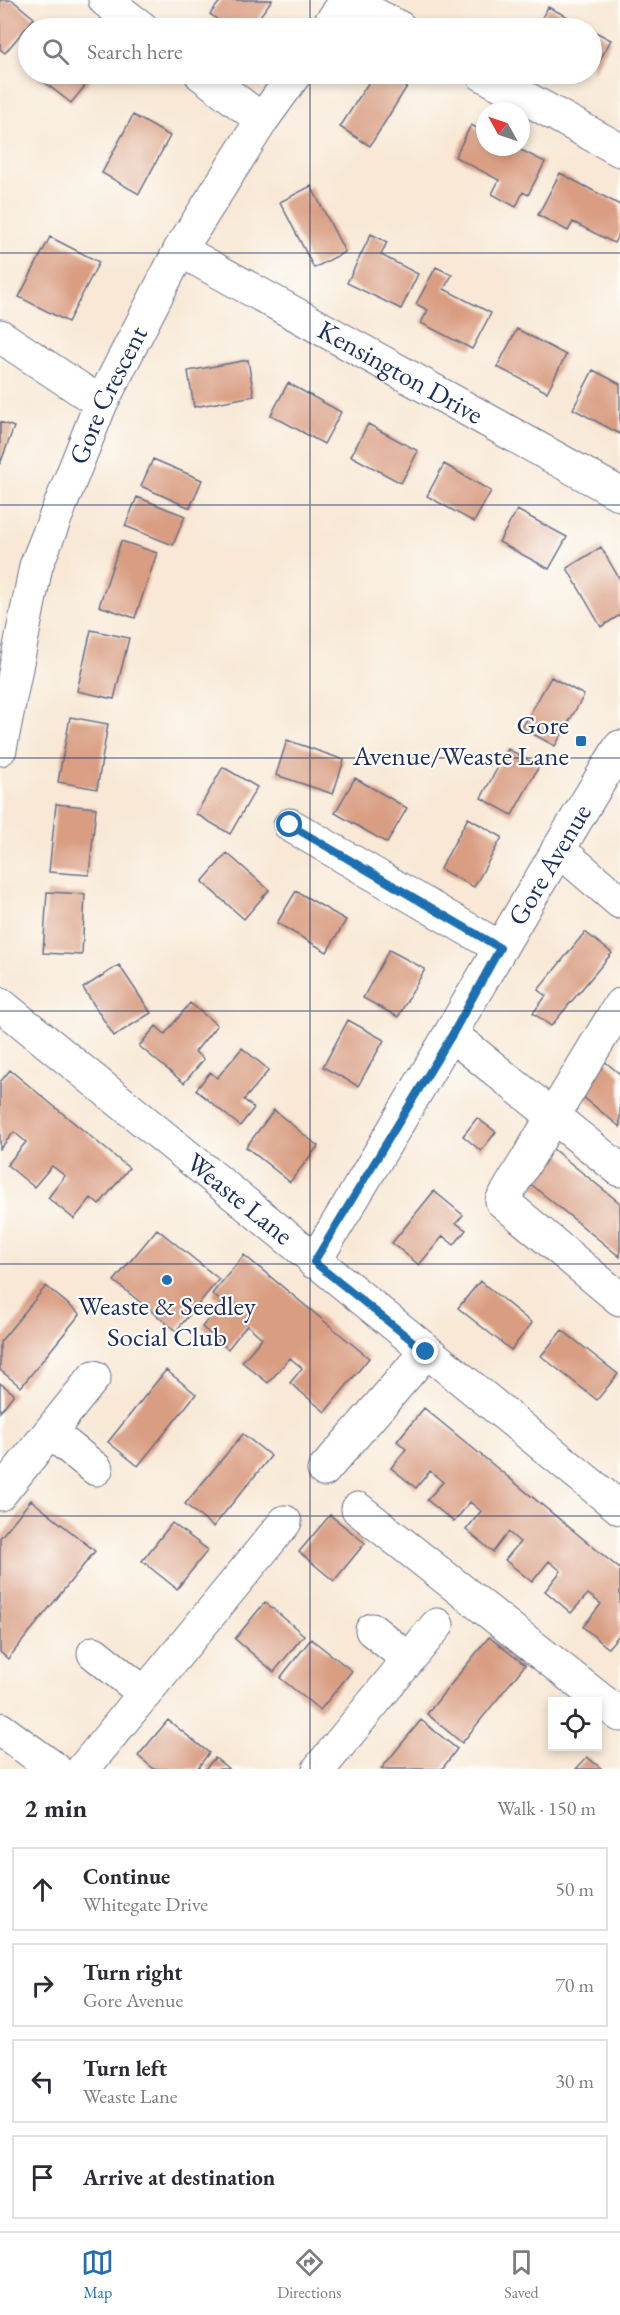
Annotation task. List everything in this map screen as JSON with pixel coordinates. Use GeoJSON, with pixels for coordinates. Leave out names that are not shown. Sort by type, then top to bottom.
{"type":"FeatureCollection","features":[{"type":"Feature","properties":{"kind":"street"},"geometry":{"type":"LineString","coordinates":[[105,0],[129,18]]}},
{"type":"Feature","properties":{"kind":"street"},"geometry":{"type":"LineString","coordinates":[[334,18],[347,0],[381,18]]}},
{"type":"Feature","properties":{"kind":"street"},"geometry":{"type":"LineString","coordinates":[[214,84],[262,120]]}},
{"type":"Feature","properties":{"kind":"street","name":"Gore Crescent"},"geometry":{"type":"LineString","coordinates":[[0,749],[36,566],[101,403],[180,250],[262,120],[288,84]]}},
{"type":"Feature","properties":{"kind":"street"},"geometry":{"type":"LineString","coordinates":[[500,84],[620,150]]}},
{"type":"Feature","properties":{"kind":"street","name":"Kensington Drive"},"geometry":{"type":"LineString","coordinates":[[180,250],[620,494]]}},
{"type":"Feature","properties":{"kind":"street"},"geometry":{"type":"LineString","coordinates":[[0,336],[101,403]]}},
{"type":"Feature","properties":{"kind":"street","name":"Gore Avenue"},"geometry":{"type":"LineString","coordinates":[[314,1262],[452,1035],[500,948],[620,747]]}},
{"type":"Feature","properties":{"kind":"street"},"geometry":{"type":"LineString","coordinates":[[290,825],[500,948]]}},
{"type":"Feature","properties":{"kind":"street"},"geometry":{"type":"LineString","coordinates":[[558,849],[620,902]]}},
{"type":"Feature","properties":{"kind":"street","name":"Weaste Lane"},"geometry":{"type":"LineString","coordinates":[[2,1011],[620,1508]]}},
{"type":"Feature","properties":{"kind":"street"},"geometry":{"type":"LineString","coordinates":[[617,1018],[553,1116],[502,1201],[620,1299]]}},
{"type":"Feature","properties":{"kind":"street"},"geometry":{"type":"LineString","coordinates":[[452,1035],[620,1170]]}},
{"type":"Feature","properties":{"kind":"street"},"geometry":{"type":"LineString","coordinates":[[324,1470],[426,1352]]}},
{"type":"Feature","properties":{"kind":"street"},"geometry":{"type":"LineString","coordinates":[[0,1494],[94,1377]]}},
{"type":"Feature","properties":{"kind":"street"},"geometry":{"type":"LineString","coordinates":[[50,1432],[96,1469]]}},
{"type":"Feature","properties":{"kind":"street"},"geometry":{"type":"LineString","coordinates":[[358,1509],[620,1715]]}},
{"type":"Feature","properties":{"kind":"street"},"geometry":{"type":"LineString","coordinates":[[83,1769],[285,1522]]}},
{"type":"Feature","properties":{"kind":"street"},"geometry":{"type":"LineString","coordinates":[[319,1769],[437,1625]]}},
{"type":"Feature","properties":{"kind":"street"},"geometry":{"type":"LineString","coordinates":[[372,1630],[408,1659]]}},
{"type":"Feature","properties":{"kind":"street"},"geometry":{"type":"LineString","coordinates":[[94,1653],[145,1694]]}},
{"type":"Feature","properties":{"kind":"street"},"geometry":{"type":"LineString","coordinates":[[0,1729],[55,1769]]}},
{"type":"Feature","properties":{"kind":"building"},"geometry":{"type":"Polygon","coordinates":[[[0,0],[12,0],[34,18],[18,18],[18,37],[5,53],[0,49],[0,0]]]}},
{"type":"Feature","properties":{"kind":"building"},"geometry":{"type":"Polygon","coordinates":[[[221,0],[272,0],[258,18],[215,18],[210,14],[221,0]]]}},
{"type":"Feature","properties":{"kind":"building"},"geometry":{"type":"Polygon","coordinates":[[[548,7],[570,18],[542,18],[548,7]]]}},
{"type":"Feature","properties":{"kind":"building"},"geometry":{"type":"Polygon","coordinates":[[[602,35],[611,40],[602,56],[602,35]]]}},
{"type":"Feature","properties":{"kind":"building"},"geometry":{"type":"Polygon","coordinates":[[[47,84],[87,84],[71,103],[47,84]]]}},
{"type":"Feature","properties":{"kind":"building"},"geometry":{"type":"Polygon","coordinates":[[[368,84],[409,84],[370,146],[340,127],[368,84]]]}},
{"type":"Feature","properties":{"kind":"building"},"geometry":{"type":"Polygon","coordinates":[[[133,115],[170,136],[139,194],[102,173],[133,115]]]}},
{"type":"Feature","properties":{"kind":"building"},"geometry":{"type":"Polygon","coordinates":[[[471,125],[476,128],[476,156],[530,154],[545,162],[528,195],[523,192],[516,207],[492,194],[499,180],[455,157],[471,125]]]}},
{"type":"Feature","properties":{"kind":"building"},"geometry":{"type":"Polygon","coordinates":[[[560,173],[620,205],[620,232],[614,243],[573,222],[568,231],[538,215],[560,173]]]}},
{"type":"Feature","properties":{"kind":"building"},"geometry":{"type":"Polygon","coordinates":[[[311,186],[345,252],[314,268],[280,202],[311,186]]]}},
{"type":"Feature","properties":{"kind":"building"},"geometry":{"type":"Polygon","coordinates":[[[371,234],[387,242],[381,255],[418,274],[401,309],[347,283],[371,234]]]}},
{"type":"Feature","properties":{"kind":"building"},"geometry":{"type":"Polygon","coordinates":[[[50,237],[99,262],[68,322],[19,297],[50,237]]]}},
{"type":"Feature","properties":{"kind":"building"},"geometry":{"type":"Polygon","coordinates":[[[436,267],[452,275],[444,289],[491,313],[472,349],[421,323],[428,310],[416,304],[436,267]]]}},
{"type":"Feature","properties":{"kind":"building"},"geometry":{"type":"Polygon","coordinates":[[[517,329],[566,355],[547,392],[497,367],[517,329]]]}},
{"type":"Feature","properties":{"kind":"building"},"geometry":{"type":"Polygon","coordinates":[[[248,360],[254,396],[194,407],[188,371],[248,360]]]}},
{"type":"Feature","properties":{"kind":"building"},"geometry":{"type":"Polygon","coordinates":[[[593,370],[620,384],[620,434],[573,409],[593,370]]]}},
{"type":"Feature","properties":{"kind":"building"},"geometry":{"type":"Polygon","coordinates":[[[288,383],[341,412],[324,444],[271,415],[288,383]]]}},
{"type":"Feature","properties":{"kind":"building"},"geometry":{"type":"Polygon","coordinates":[[[0,422],[14,427],[0,464],[0,422]]]}},
{"type":"Feature","properties":{"kind":"building"},"geometry":{"type":"Polygon","coordinates":[[[368,424],[418,451],[401,483],[351,456],[368,424]]]}},
{"type":"Feature","properties":{"kind":"building"},"geometry":{"type":"Polygon","coordinates":[[[153,459],[202,480],[190,508],[141,486],[153,459]]]}},
{"type":"Feature","properties":{"kind":"building"},"geometry":{"type":"Polygon","coordinates":[[[444,464],[491,491],[474,522],[427,496],[444,464]]]}},
{"type":"Feature","properties":{"kind":"building"},"geometry":{"type":"Polygon","coordinates":[[[137,497],[185,516],[173,545],[125,526],[137,497]]]}},
{"type":"Feature","properties":{"kind":"building"},"geometry":{"type":"Polygon","coordinates":[[[517,510],[567,537],[549,569],[499,542],[517,510]]]}},
{"type":"Feature","properties":{"kind":"building"},"geometry":{"type":"Polygon","coordinates":[[[121,541],[157,553],[135,618],[99,606],[121,541]]]}},
{"type":"Feature","properties":{"kind":"building"},"geometry":{"type":"Polygon","coordinates":[[[601,547],[620,580],[620,615],[601,627],[567,568],[601,547]]]}},
{"type":"Feature","properties":{"kind":"building"},"geometry":{"type":"Polygon","coordinates":[[[91,630],[129,638],[114,699],[77,691],[91,630]]]}},
{"type":"Feature","properties":{"kind":"building"},"geometry":{"type":"Polygon","coordinates":[[[551,677],[584,695],[555,746],[522,728],[551,677]]]}},
{"type":"Feature","properties":{"kind":"building"},"geometry":{"type":"Polygon","coordinates":[[[70,717],[108,724],[97,789],[58,782],[70,717]]]}},
{"type":"Feature","properties":{"kind":"building"},"geometry":{"type":"Polygon","coordinates":[[[287,740],[344,760],[333,794],[276,775],[287,740]]]}},
{"type":"Feature","properties":{"kind":"building"},"geometry":{"type":"Polygon","coordinates":[[[508,749],[539,766],[512,815],[481,798],[508,749]]]}},
{"type":"Feature","properties":{"kind":"building"},"geometry":{"type":"Polygon","coordinates":[[[223,767],[257,787],[230,834],[196,814],[223,767]]]}},
{"type":"Feature","properties":{"kind":"building"},"geometry":{"type":"Polygon","coordinates":[[[355,778],[407,808],[387,843],[335,813],[355,778]]]}},
{"type":"Feature","properties":{"kind":"building"},"geometry":{"type":"Polygon","coordinates":[[[56,804],[96,808],[89,875],[49,872],[56,804]]]}},
{"type":"Feature","properties":{"kind":"building"},"geometry":{"type":"Polygon","coordinates":[[[468,818],[502,837],[474,887],[440,869],[468,818]]]}},
{"type":"Feature","properties":{"kind":"building"},"geometry":{"type":"Polygon","coordinates":[[[227,853],[269,890],[244,919],[202,882],[227,853]]]}},
{"type":"Feature","properties":{"kind":"building"},"geometry":{"type":"Polygon","coordinates":[[[296,891],[346,920],[327,952],[277,923],[296,891]]]}},
{"type":"Feature","properties":{"kind":"building"},"geometry":{"type":"Polygon","coordinates":[[[47,892],[85,894],[82,955],[43,953],[47,892]]]}},
{"type":"Feature","properties":{"kind":"building"},"geometry":{"type":"Polygon","coordinates":[[[585,932],[612,953],[551,1026],[533,1013],[546,996],[538,990],[585,932]]]}},
{"type":"Feature","properties":{"kind":"building"},"geometry":{"type":"Polygon","coordinates":[[[389,950],[425,969],[398,1017],[363,998],[389,950]]]}},
{"type":"Feature","properties":{"kind":"building"},"geometry":{"type":"Polygon","coordinates":[[[119,965],[151,1013],[114,1036],[83,988],[119,965]]]}},
{"type":"Feature","properties":{"kind":"building"},"geometry":{"type":"Polygon","coordinates":[[[190,1003],[217,1025],[195,1052],[204,1059],[184,1083],[139,1046],[156,1026],[165,1034],[190,1003]]]}},
{"type":"Feature","properties":{"kind":"building"},"geometry":{"type":"Polygon","coordinates":[[[348,1020],[384,1040],[358,1086],[323,1067],[348,1020]]]}},
{"type":"Feature","properties":{"kind":"building"},"geometry":{"type":"Polygon","coordinates":[[[242,1048],[269,1070],[244,1100],[254,1108],[240,1126],[196,1090],[210,1072],[217,1078],[242,1048]]]}},
{"type":"Feature","properties":{"kind":"building"},"geometry":{"type":"Polygon","coordinates":[[[597,1055],[620,1074],[620,1127],[576,1091],[597,1055]]]}},
{"type":"Feature","properties":{"kind":"building"},"geometry":{"type":"Polygon","coordinates":[[[10,1070],[129,1168],[99,1205],[91,1198],[74,1219],[48,1198],[65,1176],[52,1166],[34,1187],[7,1165],[26,1142],[14,1132],[0,1149],[0,1082],[10,1070]]]}},
{"type":"Feature","properties":{"kind":"building"},"geometry":{"type":"Polygon","coordinates":[[[274,1110],[318,1146],[290,1182],[246,1147],[274,1110]]]}},
{"type":"Feature","properties":{"kind":"building"},"geometry":{"type":"Polygon","coordinates":[[[477,1118],[496,1132],[481,1151],[463,1136],[477,1118]]]}},
{"type":"Feature","properties":{"kind":"building"},"geometry":{"type":"Polygon","coordinates":[[[548,1145],[620,1203],[620,1257],[522,1177],[548,1145]]]}},
{"type":"Feature","properties":{"kind":"building"},"geometry":{"type":"Polygon","coordinates":[[[434,1191],[463,1215],[456,1223],[466,1230],[454,1245],[443,1236],[419,1265],[392,1243],[434,1191]]]}},
{"type":"Feature","properties":{"kind":"building","name":"Weaste & Seedley Social Club"},"geometry":{"type":"Polygon","coordinates":[[[157,1229],[219,1279],[176,1331],[114,1281],[157,1229]]]}},
{"type":"Feature","properties":{"kind":"building"},"geometry":{"type":"Polygon","coordinates":[[[244,1255],[369,1358],[325,1412],[290,1383],[302,1368],[290,1358],[268,1383],[242,1362],[262,1338],[247,1325],[228,1349],[202,1327],[222,1302],[212,1294],[244,1255]]]}},
{"type":"Feature","properties":{"kind":"building"},"geometry":{"type":"Polygon","coordinates":[[[480,1281],[532,1323],[511,1350],[458,1308],[480,1281]]]}},
{"type":"Feature","properties":{"kind":"building"},"geometry":{"type":"Polygon","coordinates":[[[46,1286],[80,1314],[21,1387],[0,1370],[0,1342],[46,1286]]]}},
{"type":"Feature","properties":{"kind":"building"},"geometry":{"type":"Polygon","coordinates":[[[562,1330],[618,1374],[597,1400],[541,1356],[562,1330]]]}},
{"type":"Feature","properties":{"kind":"building"},"geometry":{"type":"Polygon","coordinates":[[[166,1370],[196,1394],[138,1466],[108,1442],[166,1370]]]}},
{"type":"Feature","properties":{"kind":"building"},"geometry":{"type":"Polygon","coordinates":[[[0,1383],[14,1394],[0,1412],[0,1383]]]}},
{"type":"Feature","properties":{"kind":"building"},"geometry":{"type":"Polygon","coordinates":[[[424,1408],[620,1569],[620,1634],[608,1648],[583,1627],[601,1604],[588,1594],[571,1613],[545,1591],[561,1571],[549,1561],[532,1582],[505,1560],[520,1542],[508,1532],[493,1552],[466,1530],[481,1511],[470,1502],[454,1522],[427,1500],[443,1482],[430,1471],[416,1488],[391,1468],[406,1449],[397,1441],[424,1408]]]}},
{"type":"Feature","properties":{"kind":"building"},"geometry":{"type":"Polygon","coordinates":[[[243,1434],[271,1456],[213,1527],[185,1504],[243,1434]]]}},
{"type":"Feature","properties":{"kind":"building"},"geometry":{"type":"Polygon","coordinates":[[[31,1500],[95,1551],[8,1659],[0,1652],[0,1538],[31,1500]]]}},
{"type":"Feature","properties":{"kind":"building"},"geometry":{"type":"Polygon","coordinates":[[[330,1515],[365,1543],[334,1581],[299,1552],[330,1515]]]}},
{"type":"Feature","properties":{"kind":"building"},"geometry":{"type":"Polygon","coordinates":[[[172,1523],[208,1550],[177,1589],[142,1561],[172,1523]]]}},
{"type":"Feature","properties":{"kind":"building"},"geometry":{"type":"Polygon","coordinates":[[[265,1602],[304,1635],[274,1672],[235,1639],[265,1602]]]}},
{"type":"Feature","properties":{"kind":"building"},"geometry":{"type":"Polygon","coordinates":[[[489,1637],[525,1665],[462,1743],[427,1714],[489,1637]]]}},
{"type":"Feature","properties":{"kind":"building"},"geometry":{"type":"Polygon","coordinates":[[[311,1639],[352,1671],[320,1710],[280,1678],[311,1639]]]}},
{"type":"Feature","properties":{"kind":"building"},"geometry":{"type":"Polygon","coordinates":[[[168,1720],[209,1753],[197,1769],[154,1769],[138,1756],[168,1720]]]}},
{"type":"Feature","properties":{"kind":"building"},"geometry":{"type":"Polygon","coordinates":[[[421,1720],[457,1749],[442,1769],[381,1769],[421,1720]]]}},
{"type":"Feature","properties":{"kind":"building"},"geometry":{"type":"Polygon","coordinates":[[[587,1757],[602,1769],[576,1769],[587,1757]]]}},
{"type":"Feature","properties":{"kind":"building"},"geometry":{"type":"Polygon","coordinates":[[[215,1758],[229,1769],[205,1769],[215,1758]]]}},
{"type":"Feature","properties":{"kind":"place","name":"Gore Avenue/Weaste Lane"},"geometry":{"type":"Point","coordinates":[581,741]}},
{"type":"Feature","properties":{"kind":"place","name":"Weaste & Seedley Social Club"},"geometry":{"type":"Point","coordinates":[167,1280]}},
{"type":"Feature","properties":{"kind":"route"},"geometry":{"type":"LineString","coordinates":[[290,825],[500,948],[452,1035],[314,1262],[426,1352]]}}]}
